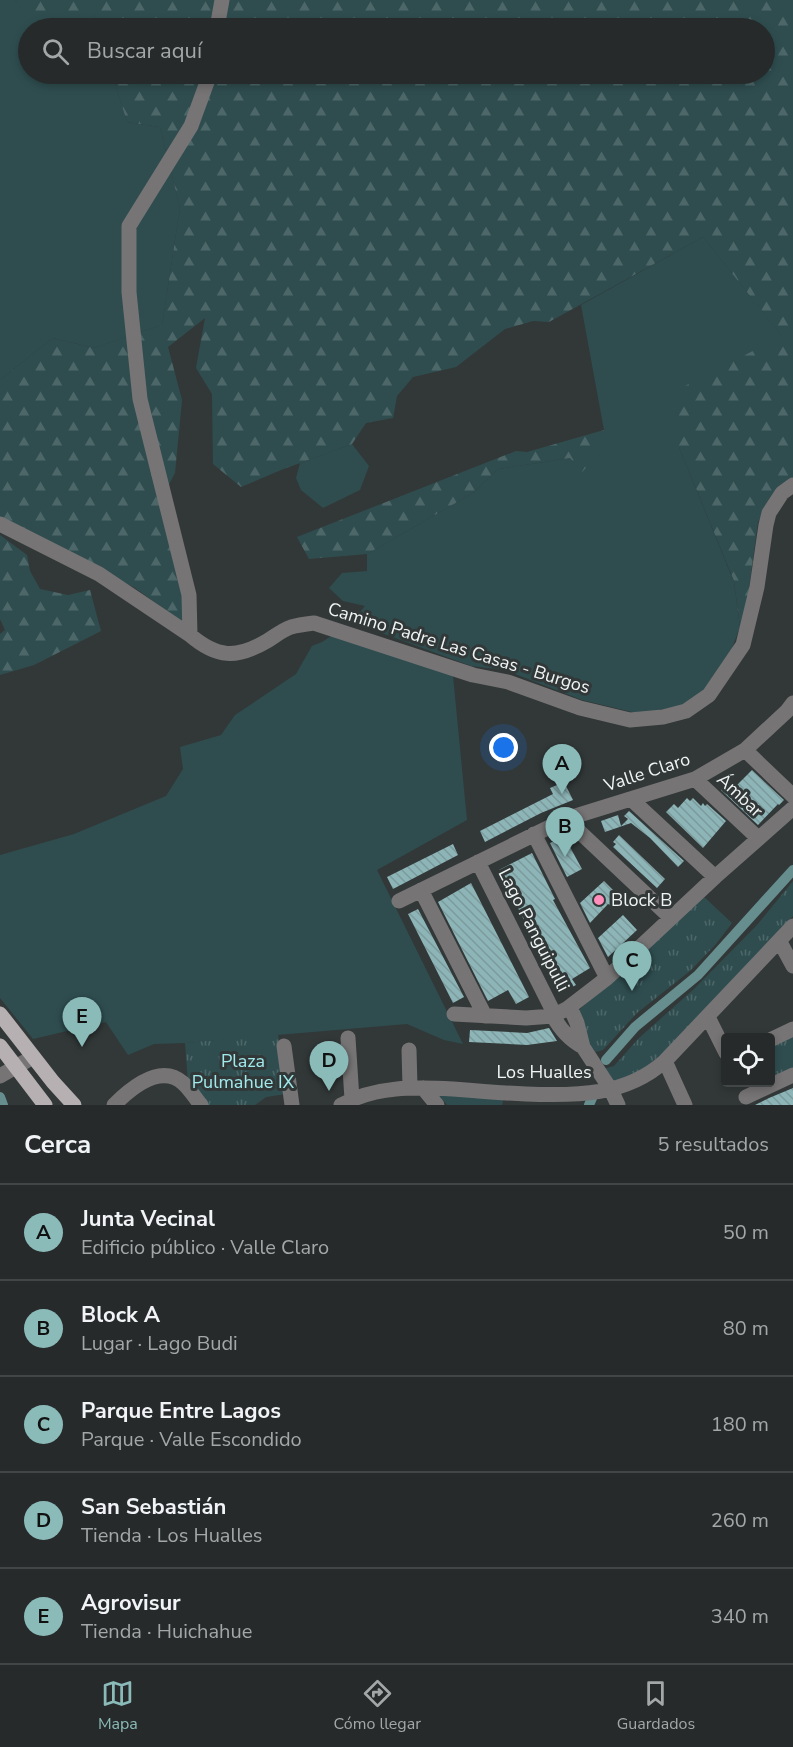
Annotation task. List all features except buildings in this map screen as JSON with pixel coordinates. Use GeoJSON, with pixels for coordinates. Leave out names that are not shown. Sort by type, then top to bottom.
{"type":"FeatureCollection","features":[{"type":"Feature","properties":{"kind":"main road"},"geometry":{"type":"LineString","coordinates":[[0,1014],[74,1105]]}},
{"type":"Feature","properties":{"kind":"main road"},"geometry":{"type":"LineString","coordinates":[[0,1046],[45,1105]]}},
{"type":"Feature","properties":{"kind":"street"},"geometry":{"type":"LineString","coordinates":[[219,18],[222,0]]}},
{"type":"Feature","properties":{"kind":"street"},"geometry":{"type":"LineString","coordinates":[[190,635],[189,595],[140,399],[129,292],[129,226],[192,126],[207,84]]}},
{"type":"Feature","properties":{"kind":"street","name":"Camino Padre Las Casas - Burgos"},"geometry":{"type":"LineString","coordinates":[[0,524],[99,574],[204,646],[215,651],[237,653],[252,650],[290,627],[314,623],[474,675],[508,682],[580,708],[630,720],[663,717],[686,711],[710,695],[743,645],[758,587],[769,513],[782,493],[793,485]]}},
{"type":"Feature","properties":{"kind":"street","name":"Valle Claro"},"geometry":{"type":"LineString","coordinates":[[399,901],[566,819],[695,779],[745,750],[788,711],[793,703]]}},
{"type":"Feature","properties":{"kind":"street"},"geometry":{"type":"LineString","coordinates":[[745,750],[793,796]]}},
{"type":"Feature","properties":{"kind":"street","name":"Ámbar"},"geometry":{"type":"LineString","coordinates":[[695,779],[758,838]]}},
{"type":"Feature","properties":{"kind":"street"},"geometry":{"type":"LineString","coordinates":[[631,799],[715,877]]}},
{"type":"Feature","properties":{"kind":"street"},"geometry":{"type":"LineString","coordinates":[[454,1014],[526,1018],[554,1015],[570,1007],[607,978],[793,808]]}},
{"type":"Feature","properties":{"kind":"street"},"geometry":{"type":"LineString","coordinates":[[566,819],[671,918]]}},
{"type":"Feature","properties":{"kind":"street"},"geometry":{"type":"LineString","coordinates":[[534,834],[607,978]]}},
{"type":"Feature","properties":{"kind":"street","name":"Lago Panguipulli"},"geometry":{"type":"LineString","coordinates":[[478,862],[558,1024],[574,1042],[583,1047]]}},
{"type":"Feature","properties":{"kind":"street"},"geometry":{"type":"LineString","coordinates":[[421,890],[484,1016]]}},
{"type":"Feature","properties":{"kind":"street","name":"Los Hualles"},"geometry":{"type":"LineString","coordinates":[[355,1101],[387,1089],[416,1087],[507,1099],[567,1100],[643,1077],[665,1060],[708,1017],[793,926]]}},
{"type":"Feature","properties":{"kind":"street"},"geometry":{"type":"LineString","coordinates":[[780,942],[793,966]]}},
{"type":"Feature","properties":{"kind":"street"},"geometry":{"type":"LineString","coordinates":[[570,1007],[581,1035],[583,1047],[618,1105]]}},
{"type":"Feature","properties":{"kind":"street"},"geometry":{"type":"LineString","coordinates":[[708,1017],[721,1043]]}},
{"type":"Feature","properties":{"kind":"street"},"geometry":{"type":"LineString","coordinates":[[775,1038],[793,1029]]}},
{"type":"Feature","properties":{"kind":"street"},"geometry":{"type":"LineString","coordinates":[[348,1038],[355,1101]]}},
{"type":"Feature","properties":{"kind":"street"},"geometry":{"type":"LineString","coordinates":[[284,1046],[292,1105]]}},
{"type":"Feature","properties":{"kind":"street"},"geometry":{"type":"LineString","coordinates":[[409,1050],[416,1087],[437,1105]]}},
{"type":"Feature","properties":{"kind":"street"},"geometry":{"type":"LineString","coordinates":[[0,1076],[33,1057]]}},
{"type":"Feature","properties":{"kind":"street"},"geometry":{"type":"LineString","coordinates":[[665,1060],[685,1105]]}},
{"type":"Feature","properties":{"kind":"street"},"geometry":{"type":"LineString","coordinates":[[0,1062],[16,1067]]}},
{"type":"Feature","properties":{"kind":"street"},"geometry":{"type":"LineString","coordinates":[[744,1095],[793,1075]]}},
{"type":"Feature","properties":{"kind":"street"},"geometry":{"type":"LineString","coordinates":[[114,1105],[145,1080],[163,1077],[176,1079],[182,1083],[201,1105]]}},
{"type":"Feature","properties":{"kind":"green space"},"geometry":{"type":"Polygon","coordinates":[[[0,0],[15,0],[29,15],[94,15],[95,18],[18,18],[18,84],[115,84],[127,122],[160,127],[180,208],[162,325],[94,348],[53,338],[0,380],[0,0]]]}},
{"type":"Feature","properties":{"kind":"green space"},"geometry":{"type":"Polygon","coordinates":[[[15,0],[793,0],[793,480],[771,497],[758,522],[748,596],[740,627],[734,581],[679,447],[679,389],[782,336],[703,237],[549,322],[533,321],[505,329],[456,367],[413,377],[397,396],[393,418],[366,423],[352,444],[241,487],[213,464],[212,394],[196,368],[205,318],[168,347],[182,400],[175,473],[168,486],[185,595],[185,624],[135,588],[0,518],[0,380],[53,338],[94,348],[162,325],[180,208],[160,127],[127,122],[115,84],[775,84],[775,18],[95,18],[94,15],[28,15],[15,0]]]}},
{"type":"Feature","properties":{"kind":"green space"},"geometry":{"type":"Polygon","coordinates":[[[703,237],[783,337],[679,447],[734,582],[740,627],[728,659],[706,690],[683,705],[640,714],[582,700],[505,670],[471,666],[352,622],[365,606],[343,601],[329,588],[342,573],[367,571],[367,554],[473,493],[498,469],[570,458],[582,471],[604,449],[604,430],[581,305],[703,237]]]}},
{"type":"Feature","properties":{"kind":"green space"},"geometry":{"type":"Polygon","coordinates":[[[604,430],[604,449],[582,472],[570,458],[498,469],[473,493],[367,554],[309,559],[297,537],[516,451],[527,452],[604,430]]]}},
{"type":"Feature","properties":{"kind":"green space"},"geometry":{"type":"Polygon","coordinates":[[[352,444],[369,466],[360,490],[323,508],[301,490],[296,478],[300,463],[352,444]]]}},
{"type":"Feature","properties":{"kind":"green space"},"geometry":{"type":"Polygon","coordinates":[[[0,535],[27,555],[30,571],[40,589],[68,595],[90,590],[101,631],[34,665],[0,675],[0,634],[5,630],[0,619],[0,535]]]}},
{"type":"Feature","properties":{"kind":"green space"},"geometry":{"type":"Polygon","coordinates":[[[333,635],[453,676],[467,820],[377,870],[463,1044],[444,1040],[407,1024],[154,1044],[128,1055],[106,1022],[33,1039],[0,998],[0,855],[74,834],[166,796],[183,769],[180,747],[221,735],[235,715],[296,674],[312,646],[333,635]]]}},
{"type":"Feature","properties":{"kind":"green space"},"geometry":{"type":"Polygon","coordinates":[[[793,881],[793,916],[773,940],[672,1045],[644,1069],[615,1082],[603,1069],[614,1066],[639,1038],[694,989],[757,925],[793,881]]]}},
{"type":"Feature","properties":{"kind":"green space"},"geometry":{"type":"Polygon","coordinates":[[[703,896],[732,923],[690,971],[637,1013],[603,1050],[596,1052],[587,1043],[577,1012],[703,896]]]}},
{"type":"Feature","properties":{"kind":"green space","name":"Plaza Pulmahue IX"},"geometry":{"type":"Polygon","coordinates":[[[278,1034],[286,1094],[266,1097],[255,1105],[206,1105],[188,1082],[185,1043],[278,1034]]]}},
{"type":"Feature","properties":{"kind":"green space"},"geometry":{"type":"Polygon","coordinates":[[[793,1035],[793,1069],[775,1078],[775,1044],[793,1035]]]}},
{"type":"Feature","properties":{"kind":"green space"},"geometry":{"type":"Polygon","coordinates":[[[437,1093],[504,1097],[502,1105],[447,1105],[437,1093]]]}},
{"type":"Feature","properties":{"kind":"waterway"},"geometry":{"type":"LineString","coordinates":[[606,1060],[635,1027],[698,975],[793,870]]}},
{"type":"Feature","properties":{"kind":"waterway"},"geometry":{"type":"LineString","coordinates":[[0,1097],[3,1105]]}},
{"type":"Feature","properties":{"kind":"waterway"},"geometry":{"type":"LineString","coordinates":[[589,1105],[592,1098]]}},
{"type":"Feature","properties":{"kind":"place","name":"Junta Vecinal"},"geometry":{"type":"Point","coordinates":[562,794]}},
{"type":"Feature","properties":{"kind":"place","name":"Block A"},"geometry":{"type":"Point","coordinates":[565,857]}},
{"type":"Feature","properties":{"kind":"place","name":"Block B"},"geometry":{"type":"Point","coordinates":[599,900]}},
{"type":"Feature","properties":{"kind":"place","name":"Parque Entre Lagos"},"geometry":{"type":"Point","coordinates":[632,991]}},
{"type":"Feature","properties":{"kind":"place","name":"Agrovisur"},"geometry":{"type":"Point","coordinates":[82,1047]}},
{"type":"Feature","properties":{"kind":"place","name":"San Sebastián"},"geometry":{"type":"Point","coordinates":[329,1091]}}]}
